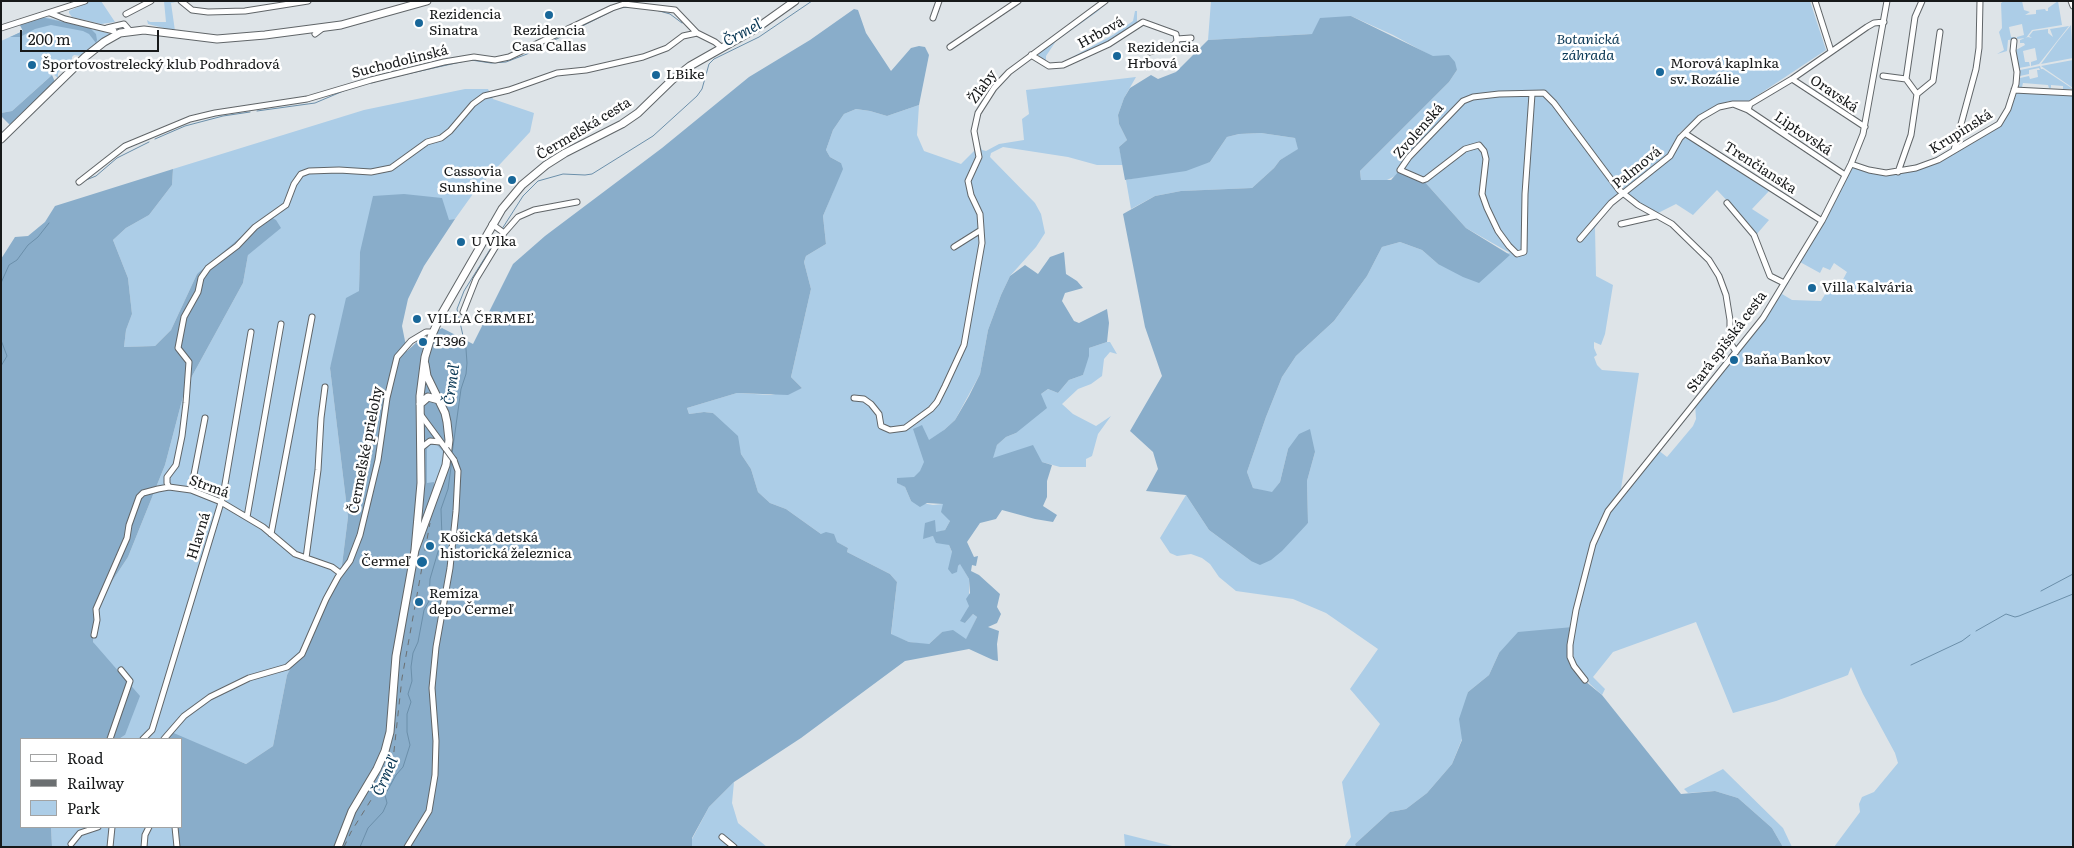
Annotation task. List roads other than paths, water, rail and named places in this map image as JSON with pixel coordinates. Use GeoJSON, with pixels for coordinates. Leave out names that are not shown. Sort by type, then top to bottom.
{"type":"FeatureCollection","features":[{"type":"Feature","properties":{"kind":"main road"},"geometry":{"type":"LineString","coordinates":[[1,139],[85,57],[115,31],[128,28],[217,39],[323,28],[366,19],[427,1]]}},
{"type":"Feature","properties":{"kind":"main road","name":"Čermeľská cesta"},"geometry":{"type":"LineString","coordinates":[[415,550],[420,515],[420,384],[425,357],[433,332],[474,272],[499,229],[512,196],[537,172],[565,153],[622,124],[638,113],[680,74],[721,47],[757,28],[795,1]]}},
{"type":"Feature","properties":{"kind":"main road"},"geometry":{"type":"LineString","coordinates":[[338,847],[347,822],[378,769],[388,741],[396,656],[415,550],[424,522],[444,474],[449,446],[447,422],[427,376],[425,357]]}},
{"type":"Feature","properties":{"kind":"main road"},"geometry":{"type":"LineString","coordinates":[[420,404],[428,397],[439,400]]}},
{"type":"Feature","properties":{"kind":"main road"},"geometry":{"type":"LineString","coordinates":[[420,515],[421,520],[424,522]]}},
{"type":"Feature","properties":{"kind":"street"},"geometry":{"type":"LineString","coordinates":[[1,28],[33,16],[50,13],[85,1]]}},
{"type":"Feature","properties":{"kind":"street"},"geometry":{"type":"LineString","coordinates":[[50,13],[115,31],[128,28],[126,14],[151,1]]}},
{"type":"Feature","properties":{"kind":"street"},"geometry":{"type":"LineString","coordinates":[[181,1],[192,10],[208,12],[245,11],[308,1]]}},
{"type":"Feature","properties":{"kind":"street"},"geometry":{"type":"LineString","coordinates":[[933,18],[939,1]]}},
{"type":"Feature","properties":{"kind":"street"},"geometry":{"type":"LineString","coordinates":[[950,47],[1018,1]]}},
{"type":"Feature","properties":{"kind":"street","name":"Žľaby"},"geometry":{"type":"LineString","coordinates":[[854,398],[864,399],[871,404],[879,414],[881,426],[890,430],[905,428],[931,409],[946,386],[964,345],[982,243],[980,214],[971,195],[968,181],[980,157],[974,131],[976,118],[986,99],[999,82],[1031,55],[1105,1]]}},
{"type":"Feature","properties":{"kind":"street"},"geometry":{"type":"LineString","coordinates":[[1815,1],[1831,51]]}},
{"type":"Feature","properties":{"kind":"street","name":"Stará spišská cesta"},"geometry":{"type":"LineString","coordinates":[[1584,680],[1570,657],[1570,645],[1587,562],[1596,536],[1608,511],[1763,318],[1822,220],[1851,164],[1865,127],[1887,1]]}},
{"type":"Feature","properties":{"kind":"street"},"geometry":{"type":"LineString","coordinates":[[1898,172],[1912,135],[1917,94],[1906,79],[1916,16],[1922,1]]}},
{"type":"Feature","properties":{"kind":"street"},"geometry":{"type":"LineString","coordinates":[[1953,151],[1977,64],[1980,1]]}},
{"type":"Feature","properties":{"kind":"street"},"geometry":{"type":"LineString","coordinates":[[2071,1],[2073,6]]}},
{"type":"Feature","properties":{"kind":"street","name":"Suchodolinská"},"geometry":{"type":"LineString","coordinates":[[79,182],[125,146],[190,119],[215,113],[307,99],[371,80],[444,62],[474,57],[495,60],[509,57],[618,5],[635,4],[673,9],[697,33],[721,47]]}},
{"type":"Feature","properties":{"kind":"street"},"geometry":{"type":"LineString","coordinates":[[66,8],[65,13],[70,20]]}},
{"type":"Feature","properties":{"kind":"street","name":"Hrbová"},"geometry":{"type":"LineString","coordinates":[[1031,55],[1049,66],[1063,65],[1109,44],[1143,22],[1173,32],[1177,39]]}},
{"type":"Feature","properties":{"kind":"street"},"geometry":{"type":"LineString","coordinates":[[1733,104],[1748,110],[1750,104],[1792,79],[1874,23],[1884,22]]}},
{"type":"Feature","properties":{"kind":"street"},"geometry":{"type":"LineString","coordinates":[[315,34],[323,28]]}},
{"type":"Feature","properties":{"kind":"street"},"geometry":{"type":"LineString","coordinates":[[1917,94],[1933,81],[1940,32]]}},
{"type":"Feature","properties":{"kind":"street"},"geometry":{"type":"LineString","coordinates":[[169,487],[167,478],[176,465],[182,436],[189,362],[182,350],[178,348],[184,317],[198,292],[200,278],[208,268],[286,204],[294,184],[301,174],[309,171],[339,170],[371,172],[391,168],[427,142],[441,138],[484,96],[509,90],[557,73],[580,71],[650,55],[667,48],[683,36],[697,33]]}},
{"type":"Feature","properties":{"kind":"street"},"geometry":{"type":"LineString","coordinates":[[1150,52],[1172,46],[1176,44],[1177,39],[1191,38]]}},
{"type":"Feature","properties":{"kind":"street","name":"Krupinská"},"geometry":{"type":"LineString","coordinates":[[1851,164],[1881,172],[1898,172],[1928,164],[1999,124],[2006,114],[2017,78],[2012,51],[2014,41]]}},
{"type":"Feature","properties":{"kind":"street"},"geometry":{"type":"LineString","coordinates":[[1883,76],[1906,79]]}},
{"type":"Feature","properties":{"kind":"street","name":"Oravská"},"geometry":{"type":"LineString","coordinates":[[1792,79],[1865,127]]}},
{"type":"Feature","properties":{"kind":"street"},"geometry":{"type":"LineString","coordinates":[[2014,90],[2073,93]]}},
{"type":"Feature","properties":{"kind":"street","name":"Zvolenská"},"geometry":{"type":"LineString","coordinates":[[1532,94],[1525,194],[1526,250],[1520,254],[1512,249],[1500,235],[1487,208],[1482,194],[1486,159],[1484,150],[1479,144],[1465,149],[1426,179],[1400,170],[1409,157],[1463,101],[1477,96],[1544,93],[1623,194],[1672,224],[1700,249],[1715,268],[1726,295],[1730,313],[1730,342],[1736,352]]}},
{"type":"Feature","properties":{"kind":"street","name":"Palmová"},"geometry":{"type":"LineString","coordinates":[[1580,239],[1608,207],[1670,156],[1680,138],[1708,112],[1725,104],[1750,104]]}},
{"type":"Feature","properties":{"kind":"street","name":"Liptovská"},"geometry":{"type":"LineString","coordinates":[[1748,110],[1845,175]]}},
{"type":"Feature","properties":{"kind":"street","name":"Trenčianska"},"geometry":{"type":"LineString","coordinates":[[1686,134],[1822,220]]}},
{"type":"Feature","properties":{"kind":"street"},"geometry":{"type":"LineString","coordinates":[[463,312],[472,287],[474,272],[499,229],[523,214],[577,202]]}},
{"type":"Feature","properties":{"kind":"street"},"geometry":{"type":"LineString","coordinates":[[1727,203],[1754,235],[1770,276],[1784,284]]}},
{"type":"Feature","properties":{"kind":"street"},"geometry":{"type":"LineString","coordinates":[[1621,224],[1657,216]]}},
{"type":"Feature","properties":{"kind":"street"},"geometry":{"type":"LineString","coordinates":[[954,247],[982,230]]}},
{"type":"Feature","properties":{"kind":"street"},"geometry":{"type":"LineString","coordinates":[[271,534],[312,317]]}},
{"type":"Feature","properties":{"kind":"street"},"geometry":{"type":"LineString","coordinates":[[247,517],[281,324]]}},
{"type":"Feature","properties":{"kind":"street","name":"Hlavná"},"geometry":{"type":"LineString","coordinates":[[144,738],[152,730],[221,502],[251,332]]}},
{"type":"Feature","properties":{"kind":"street","name":"Čermeľské prielohy"},"geometry":{"type":"LineString","coordinates":[[165,738],[184,716],[210,697],[249,678],[280,670],[299,659],[326,599],[340,573],[350,561],[360,535],[378,460],[387,398],[397,357],[411,341],[426,332],[433,332]]}},
{"type":"Feature","properties":{"kind":"street"},"geometry":{"type":"LineString","coordinates":[[306,558],[318,470],[321,418],[326,387]]}},
{"type":"Feature","properties":{"kind":"street"},"geometry":{"type":"LineString","coordinates":[[407,847],[429,810],[435,775],[436,741],[432,688],[436,647],[450,568],[458,474],[454,460],[421,414]]}},
{"type":"Feature","properties":{"kind":"street"},"geometry":{"type":"LineString","coordinates":[[191,490],[205,418]]}},
{"type":"Feature","properties":{"kind":"street"},"geometry":{"type":"LineString","coordinates":[[421,448],[430,440],[441,442]]}},
{"type":"Feature","properties":{"kind":"street","name":"Strmá"},"geometry":{"type":"LineString","coordinates":[[94,635],[97,620],[96,609],[127,538],[129,525],[139,497],[143,493],[169,487],[191,490],[221,502],[247,517],[295,554],[332,567],[340,573]]}},
{"type":"Feature","properties":{"kind":"street"},"geometry":{"type":"LineString","coordinates":[[110,738],[130,681],[121,670]]}},
{"type":"Feature","properties":{"kind":"street"},"geometry":{"type":"LineString","coordinates":[[71,844],[80,833],[95,828]]}},
{"type":"Feature","properties":{"kind":"street"},"geometry":{"type":"LineString","coordinates":[[110,847],[112,828]]}},
{"type":"Feature","properties":{"kind":"street"},"geometry":{"type":"LineString","coordinates":[[144,847],[145,835],[148,828]]}},
{"type":"Feature","properties":{"kind":"street"},"geometry":{"type":"LineString","coordinates":[[176,828],[177,847]]}},
{"type":"Feature","properties":{"kind":"street"},"geometry":{"type":"LineString","coordinates":[[722,837],[734,847]]}},
{"type":"Feature","properties":{"kind":"waterway","name":"Črmeľ"},"geometry":{"type":"LineString","coordinates":[[502,229],[523,196],[538,181],[563,174],[592,174],[653,136],[697,96],[702,89],[709,64],[714,59],[759,37],[812,1]]}},
{"type":"Feature","properties":{"kind":"waterway"},"geometry":{"type":"LineString","coordinates":[[471,60],[491,63],[506,62],[527,54],[618,8],[630,7]]}},
{"type":"Feature","properties":{"kind":"waterway"},"geometry":{"type":"LineString","coordinates":[[656,10],[670,14],[682,23]]}},
{"type":"Feature","properties":{"kind":"waterway"},"geometry":{"type":"LineString","coordinates":[[380,80],[465,61]]}},
{"type":"Feature","properties":{"kind":"waterway"},"geometry":{"type":"LineString","coordinates":[[371,83],[375,82]]}},
{"type":"Feature","properties":{"kind":"waterway"},"geometry":{"type":"LineString","coordinates":[[257,111],[315,103],[348,89]]}},
{"type":"Feature","properties":{"kind":"waterway"},"geometry":{"type":"LineString","coordinates":[[155,139],[185,126],[223,116],[250,112]]}},
{"type":"Feature","properties":{"kind":"waterway"},"geometry":{"type":"LineString","coordinates":[[86,180],[96,176],[117,158],[149,142]]}},
{"type":"Feature","properties":{"kind":"waterway"},"geometry":{"type":"LineString","coordinates":[[1,283],[9,265],[17,260],[49,223]]}},
{"type":"Feature","properties":{"kind":"waterway","name":"Črmeľ"},"geometry":{"type":"LineString","coordinates":[[452,454],[461,389],[467,363],[466,349],[457,309],[464,291],[501,232]]}},
{"type":"Feature","properties":{"kind":"waterway"},"geometry":{"type":"LineString","coordinates":[[1,340],[7,356],[1,366]]}},
{"type":"Feature","properties":{"kind":"waterway","name":"Črmeľ"},"geometry":{"type":"LineString","coordinates":[[360,847],[368,828],[383,812],[387,803],[385,795],[396,775],[403,767],[410,745],[407,732],[407,714],[411,702],[408,694],[412,681],[413,653],[418,642],[424,610],[429,601],[430,579],[442,538],[441,509],[448,489],[452,460]]}},
{"type":"Feature","properties":{"kind":"waterway"},"geometry":{"type":"LineString","coordinates":[[2041,591],[2073,574]]}},
{"type":"Feature","properties":{"kind":"waterway"},"geometry":{"type":"LineString","coordinates":[[1976,631],[2006,614],[2015,617],[2019,616],[2073,594]]}},
{"type":"Feature","properties":{"kind":"waterway"},"geometry":{"type":"LineString","coordinates":[[1911,665],[1962,641],[1970,635]]}},
{"type":"Feature","properties":{"kind":"railway"},"geometry":{"type":"LineString","coordinates":[[344,847],[351,832],[386,776],[393,760],[402,678],[430,523]]}},
{"type":"Feature","properties":{"kind":"place","name":"Rezidencia Casa Callas"},"geometry":{"type":"Point","coordinates":[549,15]}},
{"type":"Feature","properties":{"kind":"place","name":"Rezidencia Sinatra"},"geometry":{"type":"Point","coordinates":[419,23]}},
{"type":"Feature","properties":{"kind":"place","name":"Rezidencia Hrbová"},"geometry":{"type":"Point","coordinates":[1117,56]}},
{"type":"Feature","properties":{"kind":"place","name":"Športovostrelecký klub Podhradová"},"geometry":{"type":"Point","coordinates":[32,65]}},
{"type":"Feature","properties":{"kind":"place","name":"Morová kaplnka sv. Rozálie"},"geometry":{"type":"Point","coordinates":[1660,72]}},
{"type":"Feature","properties":{"kind":"place","name":"LBike"},"geometry":{"type":"Point","coordinates":[656,75]}},
{"type":"Feature","properties":{"kind":"place","name":"Cassovia Sunshine"},"geometry":{"type":"Point","coordinates":[512,180]}},
{"type":"Feature","properties":{"kind":"place","name":"U Vlka"},"geometry":{"type":"Point","coordinates":[461,242]}},
{"type":"Feature","properties":{"kind":"place","name":"Villa Kalvária"},"geometry":{"type":"Point","coordinates":[1812,288]}},
{"type":"Feature","properties":{"kind":"place","name":"VILLA ČERMEĽ"},"geometry":{"type":"Point","coordinates":[417,319]}},
{"type":"Feature","properties":{"kind":"place","name":"T396"},"geometry":{"type":"Point","coordinates":[423,342]}},
{"type":"Feature","properties":{"kind":"place","name":"Baňa Bankov"},"geometry":{"type":"Point","coordinates":[1734,360]}},
{"type":"Feature","properties":{"kind":"place","name":"Košická detská historická železnica"},"geometry":{"type":"Point","coordinates":[430,546]}},
{"type":"Feature","properties":{"kind":"place","name":"Čermeľ"},"geometry":{"type":"Point","coordinates":[422,562]}},
{"type":"Feature","properties":{"kind":"place","name":"Remíza depo Čermeľ"},"geometry":{"type":"Point","coordinates":[419,602]}},
{"type":"Feature","properties":{"kind":"park label","name":"Botanická záhrada"},"geometry":{"type":"Point","coordinates":[1588,48]}}]}
